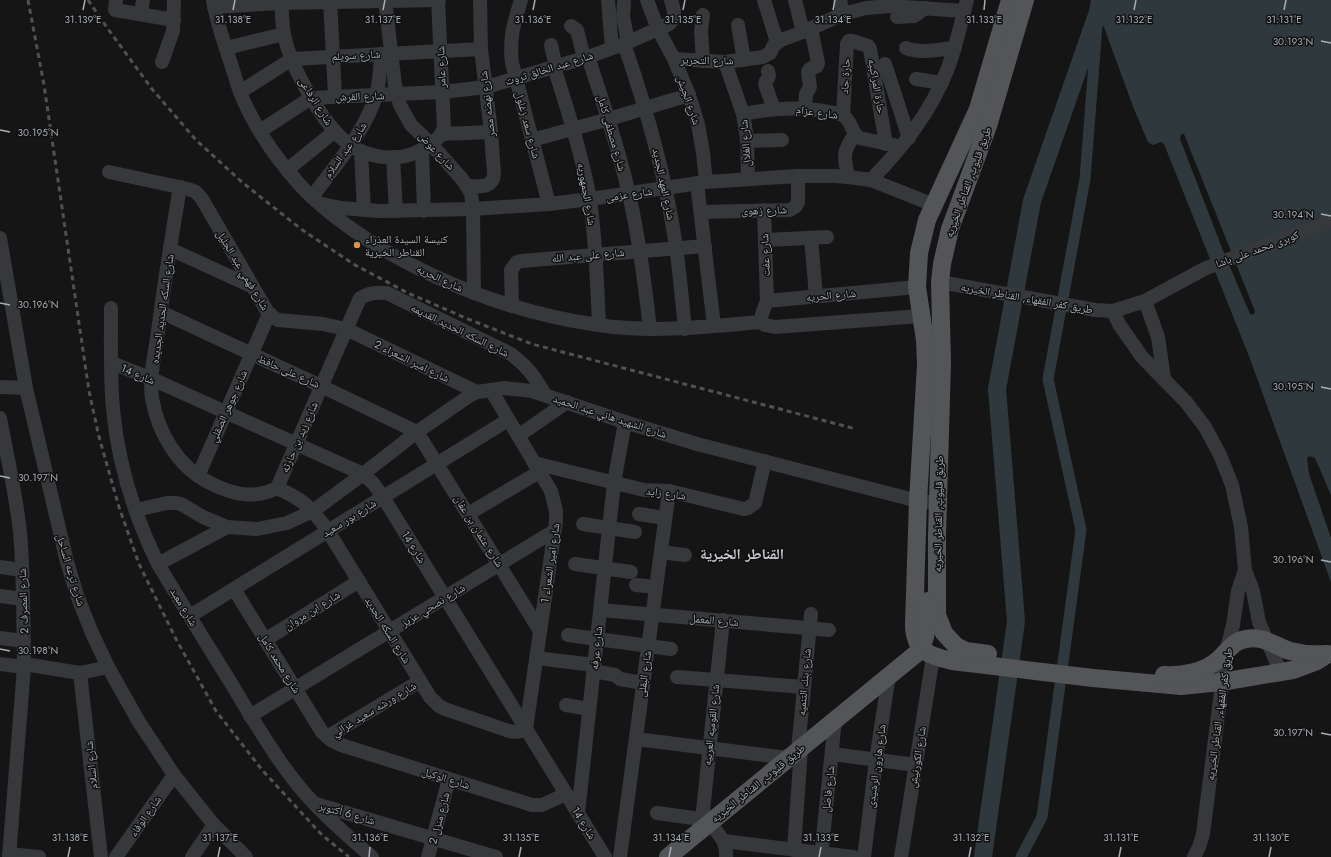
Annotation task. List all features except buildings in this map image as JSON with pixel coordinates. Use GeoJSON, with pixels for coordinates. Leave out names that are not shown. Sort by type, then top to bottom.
{"type":"FeatureCollection","features":[{"type":"Feature","properties":{"kind":"main road","name":"طريق قليوب, القناطر الخيريه"},"geometry":{"type":"LineString","coordinates":[[927,652],[915,638],[914,632],[918,501],[926,358],[925,340],[917,287],[919,253],[926,226],[934,205],[967,136],[978,109],[1010,0]]}},
{"type":"Feature","properties":{"kind":"main road","name":"طريق قليوب, القناطر الخيريه"},"geometry":{"type":"LineString","coordinates":[[959,656],[956,646],[949,640],[937,615],[936,536],[942,363],[940,282],[942,264],[950,229],[988,126],[1025,0]]}},
{"type":"Feature","properties":{"kind":"main road"},"geometry":{"type":"LineString","coordinates":[[927,652],[925,640],[927,631],[929,550],[936,536]]}},
{"type":"Feature","properties":{"kind":"main road","name":"طريق قليوب, القناطر الخيريه"},"geometry":{"type":"LineString","coordinates":[[1094,674],[1166,675],[1194,672],[1219,660],[1231,646],[1245,639],[1260,639],[1297,653],[1318,655],[1329,654]]}},
{"type":"Feature","properties":{"kind":"main road","name":"طريق قليوب, القناطر الخيريه"},"geometry":{"type":"LineString","coordinates":[[668,857],[704,824],[796,752],[917,653],[927,652],[959,656],[1181,686],[1222,682],[1281,673],[1300,668],[1329,654]]}},
{"type":"Feature","properties":{"kind":"street"},"geometry":{"type":"LineString","coordinates":[[141,14],[143,0]]}},
{"type":"Feature","properties":{"kind":"street"},"geometry":{"type":"LineString","coordinates":[[162,62],[172,31],[174,20],[174,0]]}},
{"type":"Feature","properties":{"kind":"street"},"geometry":{"type":"LineString","coordinates":[[213,3],[439,0]]}},
{"type":"Feature","properties":{"kind":"street","name":"شارع عامر"},"geometry":{"type":"LineString","coordinates":[[439,0],[444,128],[441,134]]}},
{"type":"Feature","properties":{"kind":"street","name":"شارع نهضه مصر"},"geometry":{"type":"LineString","coordinates":[[467,186],[484,186],[492,182],[494,178],[491,132],[481,49],[480,0]]}},
{"type":"Feature","properties":{"kind":"street","name":"شارع سعد زغلول"},"geometry":{"type":"LineString","coordinates":[[521,0],[512,34],[510,48],[512,63],[549,204]]}},
{"type":"Feature","properties":{"kind":"street"},"geometry":{"type":"LineString","coordinates":[[608,0],[621,44]]}},
{"type":"Feature","properties":{"kind":"street","name":"شارع الجيش"},"geometry":{"type":"LineString","coordinates":[[647,0],[658,29],[674,59],[689,95],[698,124],[704,153],[701,212],[714,326]]}},
{"type":"Feature","properties":{"kind":"street","name":"شارع عبد الخالق ثروت"},"geometry":{"type":"LineString","coordinates":[[397,94],[442,92],[486,87],[586,57],[669,24],[675,15],[675,10],[671,0]]}},
{"type":"Feature","properties":{"kind":"street"},"geometry":{"type":"LineString","coordinates":[[764,0],[777,42]]}},
{"type":"Feature","properties":{"kind":"street"},"geometry":{"type":"LineString","coordinates":[[795,0],[818,63],[817,66],[810,69],[808,72],[810,87],[806,94],[805,108]]}},
{"type":"Feature","properties":{"kind":"street"},"geometry":{"type":"LineString","coordinates":[[840,0],[843,14]]}},
{"type":"Feature","properties":{"kind":"street"},"geometry":{"type":"LineString","coordinates":[[330,1],[335,96]]}},
{"type":"Feature","properties":{"kind":"street"},"geometry":{"type":"LineString","coordinates":[[385,1],[386,53]]}},
{"type":"Feature","properties":{"kind":"street","name":"شارع الرفاعى"},"geometry":{"type":"LineString","coordinates":[[281,2],[284,34],[292,59],[311,98],[335,131],[356,148],[377,156],[393,157],[408,155],[427,147],[441,134]]}},
{"type":"Feature","properties":{"kind":"street","name":"شارع الحريه"},"geometry":{"type":"LineString","coordinates":[[213,3],[240,92],[260,131],[287,170],[315,200],[344,224],[393,255],[445,281],[474,293],[538,314],[599,325],[650,329],[684,329],[760,322],[765,325],[776,326],[921,316]]}},
{"type":"Feature","properties":{"kind":"street"},"geometry":{"type":"LineString","coordinates":[[621,44],[624,3]]}},
{"type":"Feature","properties":{"kind":"street","name":"شارع التحرير"},"geometry":{"type":"LineString","coordinates":[[674,59],[725,62],[767,55],[777,42],[843,14],[880,3],[925,8],[966,5]]}},
{"type":"Feature","properties":{"kind":"street"},"geometry":{"type":"LineString","coordinates":[[116,5],[141,14],[174,20]]}},
{"type":"Feature","properties":{"kind":"street"},"geometry":{"type":"LineString","coordinates":[[871,180],[906,143],[942,83],[955,48],[966,5]]}},
{"type":"Feature","properties":{"kind":"street"},"geometry":{"type":"LineString","coordinates":[[897,17],[914,16],[925,8]]}},
{"type":"Feature","properties":{"kind":"street"},"geometry":{"type":"LineString","coordinates":[[703,15],[701,31],[703,61]]}},
{"type":"Feature","properties":{"kind":"street"},"geometry":{"type":"LineString","coordinates":[[738,25],[744,60]]}},
{"type":"Feature","properties":{"kind":"street","name":"شارع مصطفى كامل"},"geometry":{"type":"LineString","coordinates":[[571,26],[577,30],[609,119],[629,194],[640,251],[650,329]]}},
{"type":"Feature","properties":{"kind":"street"},"geometry":{"type":"LineString","coordinates":[[226,48],[284,34]]}},
{"type":"Feature","properties":{"kind":"street","name":"حارة جاد"},"geometry":{"type":"LineString","coordinates":[[843,114],[846,44],[849,41],[852,41]]}},
{"type":"Feature","properties":{"kind":"street","name":"حارة المراكبيه"},"geometry":{"type":"LineString","coordinates":[[852,41],[870,48],[886,144]]}},
{"type":"Feature","properties":{"kind":"street","name":"شارع العهد الجديد"},"geometry":{"type":"LineString","coordinates":[[621,44],[646,109],[666,189],[676,248],[684,329]]}},
{"type":"Feature","properties":{"kind":"street","name":"شارع الجمهوريه"},"geometry":{"type":"LineString","coordinates":[[551,45],[555,67],[574,129],[590,200],[596,254],[599,325]]}},
{"type":"Feature","properties":{"kind":"street"},"geometry":{"type":"LineString","coordinates":[[906,48],[918,51],[955,48]]}},
{"type":"Feature","properties":{"kind":"street","name":"شارع سويلم"},"geometry":{"type":"LineString","coordinates":[[240,92],[292,59],[481,49]]}},
{"type":"Feature","properties":{"kind":"street","name":"شارع عوض"},"geometry":{"type":"LineString","coordinates":[[386,53],[400,105],[411,125],[427,147],[467,186],[471,193],[473,209],[474,293]]}},
{"type":"Feature","properties":{"kind":"street","name":"شارع عبد السلام"},"geometry":{"type":"LineString","coordinates":[[315,200],[356,148],[376,95],[386,53]]}},
{"type":"Feature","properties":{"kind":"street","name":"شارع الغلال"},"geometry":{"type":"LineString","coordinates":[[725,62],[743,114],[747,141],[748,179]]}},
{"type":"Feature","properties":{"kind":"street"},"geometry":{"type":"LineString","coordinates":[[885,64],[906,143]]}},
{"type":"Feature","properties":{"kind":"street"},"geometry":{"type":"LineString","coordinates":[[768,71],[770,75],[765,84],[774,108]]}},
{"type":"Feature","properties":{"kind":"street"},"geometry":{"type":"LineString","coordinates":[[916,79],[942,83]]}},
{"type":"Feature","properties":{"kind":"street","name":"شارع القرش"},"geometry":{"type":"LineString","coordinates":[[260,131],[311,98],[397,94]]}},
{"type":"Feature","properties":{"kind":"street"},"geometry":{"type":"LineString","coordinates":[[532,140],[646,109],[689,95]]}},
{"type":"Feature","properties":{"kind":"street","name":"شارع عزام"},"geometry":{"type":"LineString","coordinates":[[743,114],[774,108],[805,108],[843,114],[849,121],[854,135]]}},
{"type":"Feature","properties":{"kind":"street"},"geometry":{"type":"LineString","coordinates":[[287,170],[335,131]]}},
{"type":"Feature","properties":{"kind":"street"},"geometry":{"type":"LineString","coordinates":[[441,134],[491,132]]}},
{"type":"Feature","properties":{"kind":"street"},"geometry":{"type":"LineString","coordinates":[[848,177],[844,154],[854,135],[859,138],[886,144],[906,143]]}},
{"type":"Feature","properties":{"kind":"street"},"geometry":{"type":"LineString","coordinates":[[747,141],[782,140]]}},
{"type":"Feature","properties":{"kind":"street"},"geometry":{"type":"LineString","coordinates":[[424,211],[427,147]]}},
{"type":"Feature","properties":{"kind":"street"},"geometry":{"type":"LineString","coordinates":[[356,148],[364,210]]}},
{"type":"Feature","properties":{"kind":"street"},"geometry":{"type":"LineString","coordinates":[[393,157],[396,212]]}},
{"type":"Feature","properties":{"kind":"street","name":"شارع فهمي عبد الجليل"},"geometry":{"type":"LineString","coordinates":[[109,172],[192,190],[199,196],[269,314],[278,320],[323,324],[346,329]]}},
{"type":"Feature","properties":{"kind":"street","name":"شارع عزمى"},"geometry":{"type":"LineString","coordinates":[[315,200],[364,210],[396,212],[473,209],[590,200],[702,183],[798,176],[848,177],[871,180],[934,205]]}},
{"type":"Feature","properties":{"kind":"street","name":"شارع زهوى"},"geometry":{"type":"LineString","coordinates":[[701,212],[790,210],[796,206],[798,198],[798,176]]}},
{"type":"Feature","properties":{"kind":"street","name":"شارع السكه الحديد الجديده"},"geometry":{"type":"LineString","coordinates":[[180,187],[160,312],[152,380],[152,396],[155,413],[161,429],[176,455],[198,476],[218,487],[250,496],[259,495],[277,488]]}},
{"type":"Feature","properties":{"kind":"street","name":"شارع عفت"},"geometry":{"type":"LineString","coordinates":[[764,210],[767,301]]}},
{"type":"Feature","properties":{"kind":"street","name":"كوبرى محمد على باشا"},"geometry":{"type":"LineString","coordinates":[[1206,268],[1331,221]]}},
{"type":"Feature","properties":{"kind":"street"},"geometry":{"type":"LineString","coordinates":[[765,240],[827,237]]}},
{"type":"Feature","properties":{"kind":"street"},"geometry":{"type":"LineString","coordinates":[[811,238],[816,296]]}},
{"type":"Feature","properties":{"kind":"street","name":"شارع ترعه الساحل"},"geometry":{"type":"LineString","coordinates":[[1,244],[26,388],[67,562],[81,605],[108,667],[139,722],[174,775],[214,825],[246,857]]}},
{"type":"Feature","properties":{"kind":"street","name":"شارع على عبد الله"},"geometry":{"type":"LineString","coordinates":[[512,306],[512,270],[517,262],[596,254],[705,246]]}},
{"type":"Feature","properties":{"kind":"street"},"geometry":{"type":"LineString","coordinates":[[170,249],[253,287]]}},
{"type":"Feature","properties":{"kind":"street","name":"طريق كفر الفقهاء, القناطر الخيريه"},"geometry":{"type":"LineString","coordinates":[[940,282],[1094,310],[1113,311],[1145,301],[1206,268]]}},
{"type":"Feature","properties":{"kind":"street","name":"شارع الحريه"},"geometry":{"type":"LineString","coordinates":[[767,301],[917,287]]}},
{"type":"Feature","properties":{"kind":"street","name":"شارع السكه الحديد القديمه"},"geometry":{"type":"LineString","coordinates":[[360,298],[373,293],[387,294],[511,354],[522,362],[531,372],[545,395]]}},
{"type":"Feature","properties":{"kind":"street","name":"شارع زيد بن حارثه"},"geometry":{"type":"LineString","coordinates":[[277,488],[360,298]]}},
{"type":"Feature","properties":{"kind":"street"},"geometry":{"type":"LineString","coordinates":[[760,322],[767,301]]}},
{"type":"Feature","properties":{"kind":"street"},"geometry":{"type":"LineString","coordinates":[[1145,301],[1158,337],[1164,379]]}},
{"type":"Feature","properties":{"kind":"street","name":"شارع معبد"},"geometry":{"type":"LineString","coordinates":[[111,308],[113,407],[119,449],[129,490],[158,564],[250,716],[291,776],[314,803],[372,857]]}},
{"type":"Feature","properties":{"kind":"street","name":"طريق كفر الفقهاء, القناطر الخيريه"},"geometry":{"type":"LineString","coordinates":[[1113,311],[1119,324],[1142,357],[1186,402],[1200,421],[1220,455],[1232,485],[1241,527],[1245,570],[1253,591],[1259,622],[1281,673]]}},
{"type":"Feature","properties":{"kind":"street","name":"شارع على حافظ"},"geometry":{"type":"LineString","coordinates":[[160,312],[417,432]]}},
{"type":"Feature","properties":{"kind":"street","name":"شارع جوهر الصقلي"},"geometry":{"type":"LineString","coordinates":[[198,476],[269,314]]}},
{"type":"Feature","properties":{"kind":"street","name":"شارع امير الشعراء 2"},"geometry":{"type":"LineString","coordinates":[[346,329],[484,391]]}},
{"type":"Feature","properties":{"kind":"street","name":"شارع 14"},"geometry":{"type":"LineString","coordinates":[[112,363],[363,474],[373,483],[605,857]]}},
{"type":"Feature","properties":{"kind":"street"},"geometry":{"type":"LineString","coordinates":[[0,387],[26,388]]}},
{"type":"Feature","properties":{"kind":"street","name":"شارع الشهيد هاني عبد الحميد"},"geometry":{"type":"LineString","coordinates":[[227,527],[257,529],[272,527],[287,523],[313,511],[417,432],[469,396],[484,391],[518,389],[532,391],[697,444],[918,501],[938,502]]}},
{"type":"Feature","properties":{"kind":"street","name":"شارع امير الشعراء 1"},"geometry":{"type":"LineString","coordinates":[[484,391],[508,420],[518,436],[551,491],[556,511],[526,729]]}},
{"type":"Feature","properties":{"kind":"street"},"geometry":{"type":"LineString","coordinates":[[518,436],[567,402]]}},
{"type":"Feature","properties":{"kind":"street","name":"شارع المصرف 2"},"geometry":{"type":"LineString","coordinates":[[0,418],[15,496],[20,533],[24,641],[24,665],[9,856]]}},
{"type":"Feature","properties":{"kind":"street","name":"شارع بور سعيد"},"geometry":{"type":"LineString","coordinates":[[190,616],[508,420]]}},
{"type":"Feature","properties":{"kind":"street","name":"شارع عرفه"},"geometry":{"type":"LineString","coordinates":[[578,813],[614,483],[625,422]]}},
{"type":"Feature","properties":{"kind":"street","name":"شارع عثمان بن عفان"},"geometry":{"type":"LineString","coordinates":[[417,432],[540,631]]}},
{"type":"Feature","properties":{"kind":"street","name":"شارع زايد"},"geometry":{"type":"LineString","coordinates":[[537,468],[644,490],[669,491],[740,508],[748,508],[756,499],[765,462]]}},
{"type":"Feature","properties":{"kind":"street"},"geometry":{"type":"LineString","coordinates":[[468,514],[537,468]]}},
{"type":"Feature","properties":{"kind":"street","name":"شارع السكه الحديد"},"geometry":{"type":"LineString","coordinates":[[277,488],[306,504],[328,531],[434,702],[445,709],[513,732],[520,732],[526,729]]}},
{"type":"Feature","properties":{"kind":"street","name":"شارع البقلى"},"geometry":{"type":"LineString","coordinates":[[620,857],[669,491]]}},
{"type":"Feature","properties":{"kind":"street"},"geometry":{"type":"LineString","coordinates":[[136,510],[167,503],[176,503],[181,504],[203,517],[227,527]]}},
{"type":"Feature","properties":{"kind":"street"},"geometry":{"type":"LineString","coordinates":[[639,514],[665,518]]}},
{"type":"Feature","properties":{"kind":"street"},"geometry":{"type":"LineString","coordinates":[[583,524],[635,532]]}},
{"type":"Feature","properties":{"kind":"street"},"geometry":{"type":"LineString","coordinates":[[158,564],[227,527]]}},
{"type":"Feature","properties":{"kind":"street","name":"شارع نصحي عزيز"},"geometry":{"type":"LineString","coordinates":[[250,716],[554,531]]}},
{"type":"Feature","properties":{"kind":"street"},"geometry":{"type":"LineString","coordinates":[[661,552],[685,555]]}},
{"type":"Feature","properties":{"kind":"street"},"geometry":{"type":"LineString","coordinates":[[575,564],[604,568],[656,587]]}},
{"type":"Feature","properties":{"kind":"street"},"geometry":{"type":"LineString","coordinates":[[0,567],[22,570]]}},
{"type":"Feature","properties":{"kind":"street","name":"طريق كفر الفقهاء, القناطر الخيريه"},"geometry":{"type":"LineString","coordinates":[[1194,857],[1203,834],[1226,652],[1233,625],[1238,591],[1245,570]]}},
{"type":"Feature","properties":{"kind":"street","name":"شارع ابن مروان"},"geometry":{"type":"LineString","coordinates":[[265,640],[359,581]]}},
{"type":"Feature","properties":{"kind":"street","name":"شارع محمد كامل"},"geometry":{"type":"LineString","coordinates":[[234,589],[322,732],[327,737]]}},
{"type":"Feature","properties":{"kind":"street"},"geometry":{"type":"LineString","coordinates":[[0,596],[23,599]]}},
{"type":"Feature","properties":{"kind":"street","name":"شارع المعمل"},"geometry":{"type":"LineString","coordinates":[[600,610],[829,630]]}},
{"type":"Feature","properties":{"kind":"street","name":"شارع بنك التنميه"},"geometry":{"type":"LineString","coordinates":[[794,850],[796,752],[811,614]]}},
{"type":"Feature","properties":{"kind":"street","name":"شارع القوميه العربيه"},"geometry":{"type":"LineString","coordinates":[[704,824],[709,748],[723,620]]}},
{"type":"Feature","properties":{"kind":"street"},"geometry":{"type":"LineString","coordinates":[[568,635],[671,649]]}},
{"type":"Feature","properties":{"kind":"street"},"geometry":{"type":"LineString","coordinates":[[0,638],[24,641]]}},
{"type":"Feature","properties":{"kind":"street","name":"شارع الكورنيش"},"geometry":{"type":"LineString","coordinates":[[901,857],[916,765],[927,652]]}},
{"type":"Feature","properties":{"kind":"street"},"geometry":{"type":"LineString","coordinates":[[536,658],[593,668],[615,675],[620,680],[643,683]]}},
{"type":"Feature","properties":{"kind":"street"},"geometry":{"type":"LineString","coordinates":[[0,664],[24,665],[80,673],[108,667]]}},
{"type":"Feature","properties":{"kind":"street","name":"شارع السلام"},"geometry":{"type":"LineString","coordinates":[[80,673],[101,857]]}},
{"type":"Feature","properties":{"kind":"street","name":"شارع هارون الرشيدى"},"geometry":{"type":"LineString","coordinates":[[864,857],[876,760],[889,675]]}},
{"type":"Feature","properties":{"kind":"street"},"geometry":{"type":"LineString","coordinates":[[677,677],[804,687]]}},
{"type":"Feature","properties":{"kind":"street","name":"شارع ورشه سعيد غزالي"},"geometry":{"type":"LineString","coordinates":[[327,737],[420,681]]}},
{"type":"Feature","properties":{"kind":"street"},"geometry":{"type":"LineString","coordinates":[[566,706],[589,709]]}},
{"type":"Feature","properties":{"kind":"street","name":"شارع فاضل"},"geometry":{"type":"LineString","coordinates":[[821,855],[835,720]]}},
{"type":"Feature","properties":{"kind":"street","name":"شارع الوكيل"},"geometry":{"type":"LineString","coordinates":[[327,737],[341,745],[532,805],[542,805],[566,794]]}},
{"type":"Feature","properties":{"kind":"street"},"geometry":{"type":"LineString","coordinates":[[636,739],[709,748],[796,752]]}},
{"type":"Feature","properties":{"kind":"street"},"geometry":{"type":"LineString","coordinates":[[832,754],[916,765]]}},
{"type":"Feature","properties":{"kind":"street","name":"شارع الوفاء"},"geometry":{"type":"LineString","coordinates":[[116,857],[174,775]]}},
{"type":"Feature","properties":{"kind":"street","name":"شارع منزل 2"},"geometry":{"type":"LineString","coordinates":[[428,857],[449,779]]}},
{"type":"Feature","properties":{"kind":"street","name":"شارع 6 أكتوبر"},"geometry":{"type":"LineString","coordinates":[[314,803],[488,856]]}},
{"type":"Feature","properties":{"kind":"street"},"geometry":{"type":"LineString","coordinates":[[657,813],[704,824],[724,841],[773,852],[794,850],[821,855],[853,857]]}},
{"type":"Feature","properties":{"kind":"street"},"geometry":{"type":"LineString","coordinates":[[192,857],[214,825]]}},
{"type":"Feature","properties":{"kind":"street"},"geometry":{"type":"LineString","coordinates":[[724,841],[726,847],[726,857]]}},
{"type":"Feature","properties":{"kind":"street"},"geometry":{"type":"LineString","coordinates":[[9,856],[39,857]]}},
{"type":"Feature","properties":{"kind":"shaded area"},"geometry":{"type":"Polygon","coordinates":[[[1094,0],[1331,0],[1331,495],[1315,458],[1309,456],[1307,458],[1309,474],[1331,538],[1331,582],[1249,356],[1164,144],[1161,142],[1153,145],[1148,142],[1134,109],[1094,0]],[[1181,134],[1180,139],[1222,248],[1250,314],[1254,315],[1255,311],[1184,134],[1181,134]]]}},
{"type":"Feature","properties":{"kind":"waterway"},"geometry":{"type":"LineString","coordinates":[[983,857],[1016,621],[997,389],[1032,201],[1098,12],[1100,0]]}},
{"type":"Feature","properties":{"kind":"waterway"},"geometry":{"type":"LineString","coordinates":[[1021,857],[1042,817],[1081,530],[1048,379],[1085,179],[1098,12]]}},
{"type":"Feature","properties":{"kind":"railway"},"geometry":{"type":"LineString","coordinates":[[28,0],[44,85],[89,391],[99,437],[119,507],[139,564],[176,639],[216,711],[263,771],[322,835],[349,857]]}},
{"type":"Feature","properties":{"kind":"railway"},"geometry":{"type":"LineString","coordinates":[[88,0],[152,89],[196,140],[243,183],[301,229],[355,265],[408,293],[468,319],[532,344],[856,429]]}},
{"type":"Feature","properties":{"kind":"place","name":"كنيسة السيدة العذراء القناطر الخيرية"},"geometry":{"type":"Point","coordinates":[357,245]}},
{"type":"Feature","properties":{"kind":"district","name":"القناطر الخيرية"},"geometry":{"type":"Point","coordinates":[742,554]}}]}
